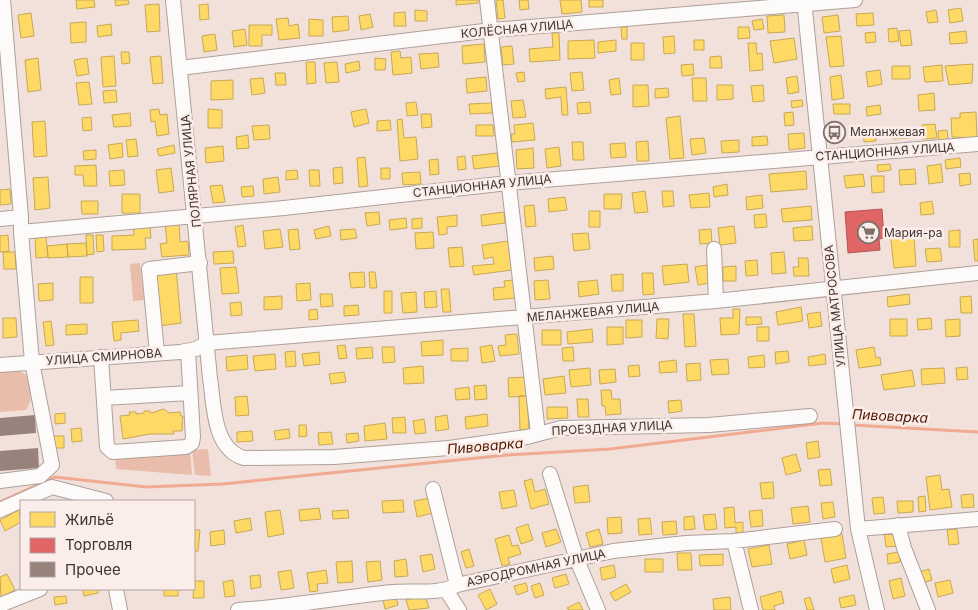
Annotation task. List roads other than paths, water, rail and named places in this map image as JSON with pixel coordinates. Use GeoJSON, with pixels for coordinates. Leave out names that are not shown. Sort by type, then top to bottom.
{"type":"FeatureCollection","features":[{"type":"Feature","properties":{"kind":"street"},"geometry":{"type":"LineString","coordinates":[[0,481],[40,476],[52,465],[32,362],[2,0]]}},
{"type":"Feature","properties":{"kind":"street","name":"ПОЛЯРНАЯ УЛИЦА"},"geometry":{"type":"LineString","coordinates":[[173,0],[207,343]]}},
{"type":"Feature","properties":{"kind":"street"},"geometry":{"type":"LineString","coordinates":[[488,0],[538,433]]}},
{"type":"Feature","properties":{"kind":"street","name":"КОЛЁСНАЯ УЛИЦА"},"geometry":{"type":"LineString","coordinates":[[180,68],[492,30],[855,0]]}},
{"type":"Feature","properties":{"kind":"street","name":"УЛИЦА МАТРОСОВА"},"geometry":{"type":"LineString","coordinates":[[804,3],[858,529],[877,610]]}},
{"type":"Feature","properties":{"kind":"street","name":"СТАНЦИОННАЯ УЛИЦА"},"geometry":{"type":"LineString","coordinates":[[21,232],[195,217],[508,183],[978,144]]}},
{"type":"Feature","properties":{"kind":"street"},"geometry":{"type":"LineString","coordinates":[[0,219],[21,217]]}},
{"type":"Feature","properties":{"kind":"street"},"geometry":{"type":"LineString","coordinates":[[714,249],[716,301]]}},
{"type":"Feature","properties":{"kind":"street"},"geometry":{"type":"LineString","coordinates":[[153,353],[149,269],[200,263]]}},
{"type":"Feature","properties":{"kind":"street","name":"МЕЛАНЖЕВАЯ УЛИЦА"},"geometry":{"type":"LineString","coordinates":[[207,343],[716,301],[978,272]]}},
{"type":"Feature","properties":{"kind":"street"},"geometry":{"type":"LineString","coordinates":[[147,327],[153,353]]}},
{"type":"Feature","properties":{"kind":"street","name":"УЛИЦА СМИРНОВА"},"geometry":{"type":"LineString","coordinates":[[0,365],[188,351],[207,343]]}},
{"type":"Feature","properties":{"kind":"street","name":"ПРОЕЗДНАЯ УЛИЦА"},"geometry":{"type":"LineString","coordinates":[[207,343],[210,378],[220,435],[230,452],[244,458],[334,457],[449,448],[527,437],[561,428],[710,425],[810,416]]}},
{"type":"Feature","properties":{"kind":"street"},"geometry":{"type":"LineString","coordinates":[[101,357],[107,447],[113,452],[189,446],[194,437],[188,351]]}},
{"type":"Feature","properties":{"kind":"street"},"geometry":{"type":"LineString","coordinates":[[104,398],[190,393]]}},
{"type":"Feature","properties":{"kind":"street"},"geometry":{"type":"LineString","coordinates":[[550,474],[577,560],[598,610]]}},
{"type":"Feature","properties":{"kind":"street"},"geometry":{"type":"LineString","coordinates":[[23,500],[52,487],[102,500]]}},
{"type":"Feature","properties":{"kind":"street"},"geometry":{"type":"LineString","coordinates":[[433,489],[458,610]]}},
{"type":"Feature","properties":{"kind":"street"},"geometry":{"type":"LineString","coordinates":[[0,510],[20,501]]}},
{"type":"Feature","properties":{"kind":"street"},"geometry":{"type":"LineString","coordinates":[[858,529],[978,519]]}},
{"type":"Feature","properties":{"kind":"street"},"geometry":{"type":"LineString","coordinates":[[898,525],[904,548],[928,610]]}},
{"type":"Feature","properties":{"kind":"street","name":"АЭРОДРОМНАЯ УЛИЦА"},"geometry":{"type":"LineString","coordinates":[[238,610],[344,605],[394,592],[452,587],[613,551],[686,543],[734,541],[835,529]]}},
{"type":"Feature","properties":{"kind":"street"},"geometry":{"type":"LineString","coordinates":[[734,541],[750,610]]}},
{"type":"Feature","properties":{"kind":"street"},"geometry":{"type":"LineString","coordinates":[[4,606],[38,590]]}},
{"type":"Feature","properties":{"kind":"street"},"geometry":{"type":"LineString","coordinates":[[116,590],[120,610]]}},
{"type":"Feature","properties":{"kind":"waterway","name":"Пивоварка"},"geometry":{"type":"LineString","coordinates":[[0,502],[55,477],[146,487],[223,484],[507,455],[610,449],[823,423],[843,424]]}},
{"type":"Feature","properties":{"kind":"waterway","name":"Пивоварка"},"geometry":{"type":"LineString","coordinates":[[852,425],[978,432]]}},
{"type":"Feature","properties":{"kind":"place","name":"Меланжевая"},"geometry":{"type":"Point","coordinates":[834,132]}},
{"type":"Feature","properties":{"kind":"place","name":"Мария-ра"},"geometry":{"type":"Point","coordinates":[868,233]}}]}
